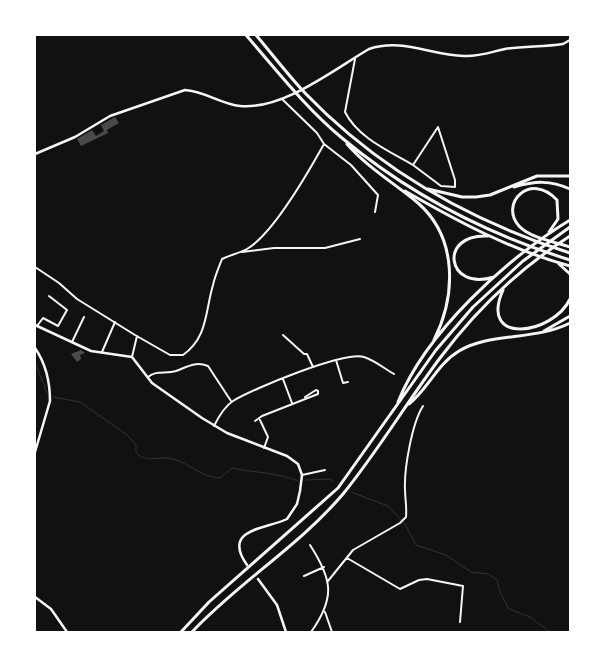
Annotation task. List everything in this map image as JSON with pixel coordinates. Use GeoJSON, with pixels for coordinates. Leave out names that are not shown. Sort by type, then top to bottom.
{"type":"FeatureCollection","features":[{"type":"Feature","properties":{"kind":"highway"},"geometry":{"type":"LineString","coordinates":[[246,35],[292,89],[360,158],[396,186],[427,214],[437,228],[448,256],[450,281],[447,309],[432,345]]}},
{"type":"Feature","properties":{"kind":"highway"},"geometry":{"type":"LineString","coordinates":[[256,35],[306,94],[362,144],[423,187],[477,216],[524,237],[570,253]]}},
{"type":"Feature","properties":{"kind":"highway"},"geometry":{"type":"LineString","coordinates":[[342,138],[424,197],[473,223],[518,242],[570,260]]}},
{"type":"Feature","properties":{"kind":"highway"},"geometry":{"type":"LineString","coordinates":[[423,187],[469,197],[490,194],[537,176],[570,176]]}},
{"type":"Feature","properties":{"kind":"highway"},"geometry":{"type":"LineString","coordinates":[[506,188],[540,181],[558,184],[570,189]]}},
{"type":"Feature","properties":{"kind":"highway"},"geometry":{"type":"LineString","coordinates":[[396,186],[460,222],[513,246],[570,266]]}},
{"type":"Feature","properties":{"kind":"highway"},"geometry":{"type":"LineString","coordinates":[[545,236],[558,219],[557,200],[549,191],[541,188],[531,188],[521,193],[514,205],[514,218],[520,227],[529,233],[570,247]]}},
{"type":"Feature","properties":{"kind":"highway"},"geometry":{"type":"LineString","coordinates":[[396,407],[405,385],[418,362],[468,303],[495,276],[545,236],[570,220]]}},
{"type":"Feature","properties":{"kind":"highway"},"geometry":{"type":"LineString","coordinates":[[182,632],[209,602],[338,488],[436,350],[473,307],[522,261],[570,227]]}},
{"type":"Feature","properties":{"kind":"highway"},"geometry":{"type":"LineString","coordinates":[[491,236],[472,237],[461,242],[455,253],[454,262],[462,275],[470,280],[483,280],[495,276]]}},
{"type":"Feature","properties":{"kind":"highway"},"geometry":{"type":"LineString","coordinates":[[192,632],[212,610],[314,525],[344,493],[441,356],[478,312],[505,286],[570,236]]}},
{"type":"Feature","properties":{"kind":"highway"},"geometry":{"type":"LineString","coordinates":[[556,262],[570,274]]}},
{"type":"Feature","properties":{"kind":"highway"},"geometry":{"type":"LineString","coordinates":[[505,286],[497,308],[498,316],[510,328],[521,330],[534,328],[547,322],[559,314],[570,299]]}},
{"type":"Feature","properties":{"kind":"highway"},"geometry":{"type":"LineString","coordinates":[[538,333],[570,316]]}},
{"type":"Feature","properties":{"kind":"highway"},"geometry":{"type":"LineString","coordinates":[[406,407],[418,397],[436,372],[457,352],[480,343],[552,331],[570,323]]}},
{"type":"Feature","properties":{"kind":"street"},"geometry":{"type":"LineString","coordinates":[[35,154],[75,137],[110,116],[185,90],[195,90],[237,105],[248,106],[282,99],[369,49],[393,44],[450,56],[480,56],[505,49],[563,44],[570,40]]}},
{"type":"Feature","properties":{"kind":"street"},"geometry":{"type":"LineString","coordinates":[[356,56],[345,105],[345,112],[348,118],[375,144],[413,165],[441,186],[455,187],[455,180],[438,126],[413,165]]}},
{"type":"Feature","properties":{"kind":"street"},"geometry":{"type":"LineString","coordinates":[[282,99],[317,133],[324,144],[352,165],[378,195],[375,212]]}},
{"type":"Feature","properties":{"kind":"street"},"geometry":{"type":"LineString","coordinates":[[35,267],[59,283],[77,299],[137,336],[170,355],[182,355],[196,343],[206,318],[212,286],[222,259],[248,249],[259,240],[297,192],[324,144]]}},
{"type":"Feature","properties":{"kind":"street"},"geometry":{"type":"LineString","coordinates":[[238,252],[279,248],[325,248],[360,239]]}},
{"type":"Feature","properties":{"kind":"street"},"geometry":{"type":"LineString","coordinates":[[49,296],[67,310],[58,326],[43,318],[36,325],[91,351],[114,356],[132,357],[152,383],[214,426],[286,456],[298,464],[302,475],[296,504],[287,519],[254,527],[242,538],[242,556],[247,565]]}},
{"type":"Feature","properties":{"kind":"street"},"geometry":{"type":"LineString","coordinates":[[72,342],[84,317]]}},
{"type":"Feature","properties":{"kind":"street"},"geometry":{"type":"LineString","coordinates":[[102,352],[116,322]]}},
{"type":"Feature","properties":{"kind":"street"},"geometry":{"type":"LineString","coordinates":[[282,335],[304,354],[307,354],[313,367]]}},
{"type":"Feature","properties":{"kind":"street"},"geometry":{"type":"LineString","coordinates":[[132,357],[137,336]]}},
{"type":"Feature","properties":{"kind":"street"},"geometry":{"type":"LineString","coordinates":[[35,348],[43,361],[50,393],[50,402],[35,452]]}},
{"type":"Feature","properties":{"kind":"street"},"geometry":{"type":"LineString","coordinates":[[214,426],[231,402],[283,379],[336,360],[353,356],[364,356],[394,374]]}},
{"type":"Feature","properties":{"kind":"street"},"geometry":{"type":"LineString","coordinates":[[336,360],[343,383]]}},
{"type":"Feature","properties":{"kind":"street"},"geometry":{"type":"LineString","coordinates":[[148,377],[152,373],[176,371],[186,366],[201,364],[208,366],[231,402]]}},
{"type":"Feature","properties":{"kind":"street"},"geometry":{"type":"LineString","coordinates":[[283,379],[292,403]]}},
{"type":"Feature","properties":{"kind":"street"},"geometry":{"type":"LineString","coordinates":[[339,384],[348,382]]}},
{"type":"Feature","properties":{"kind":"street"},"geometry":{"type":"LineString","coordinates":[[255,421],[305,397],[318,394],[318,392],[316,390],[308,393],[305,397]]}},
{"type":"Feature","properties":{"kind":"street"},"geometry":{"type":"LineString","coordinates":[[328,581],[358,546],[404,520],[407,512],[405,483],[410,448],[419,412],[423,406]]}},
{"type":"Feature","properties":{"kind":"street"},"geometry":{"type":"LineString","coordinates":[[260,419],[268,437],[264,448]]}},
{"type":"Feature","properties":{"kind":"street"},"geometry":{"type":"LineString","coordinates":[[302,475],[325,470]]}},
{"type":"Feature","properties":{"kind":"street"},"geometry":{"type":"LineString","coordinates":[[310,545],[324,567],[328,581],[325,612],[332,632]]}},
{"type":"Feature","properties":{"kind":"street"},"geometry":{"type":"LineString","coordinates":[[347,558],[400,589],[419,580],[428,579],[464,586],[460,622]]}},
{"type":"Feature","properties":{"kind":"street"},"geometry":{"type":"LineString","coordinates":[[304,576],[324,567]]}},
{"type":"Feature","properties":{"kind":"street"},"geometry":{"type":"LineString","coordinates":[[258,578],[277,605],[286,632]]}},
{"type":"Feature","properties":{"kind":"street"},"geometry":{"type":"LineString","coordinates":[[35,597],[51,609],[67,632]]}},
{"type":"Feature","properties":{"kind":"street"},"geometry":{"type":"LineString","coordinates":[[311,632],[325,612]]}},
{"type":"Feature","properties":{"kind":"building"},"geometry":{"type":"Polygon","coordinates":[[[115,117],[119,123],[107,130],[108,133],[81,146],[77,139],[92,130],[96,136],[104,131],[101,125],[115,117]]]}},
{"type":"Feature","properties":{"kind":"building"},"geometry":{"type":"Polygon","coordinates":[[[81,350],[85,353],[80,355],[81,359],[77,362],[71,354],[81,350]]]}},
{"type":"Feature","properties":{"kind":"waterway"},"geometry":{"type":"LineString","coordinates":[[35,362],[47,393]]}},
{"type":"Feature","properties":{"kind":"waterway"},"geometry":{"type":"LineString","coordinates":[[53,397],[80,402],[127,435],[136,445],[136,453],[145,458],[173,459],[212,477],[220,478],[232,468],[274,474],[298,481]]}},
{"type":"Feature","properties":{"kind":"waterway"},"geometry":{"type":"LineString","coordinates":[[306,480],[330,479],[334,482]]}},
{"type":"Feature","properties":{"kind":"waterway"},"geometry":{"type":"LineString","coordinates":[[351,492],[388,506],[401,520]]}},
{"type":"Feature","properties":{"kind":"waterway"},"geometry":{"type":"LineString","coordinates":[[404,522],[416,545],[446,555],[471,572],[489,574],[497,580],[500,592],[509,609],[530,617],[550,632]]}}]}
